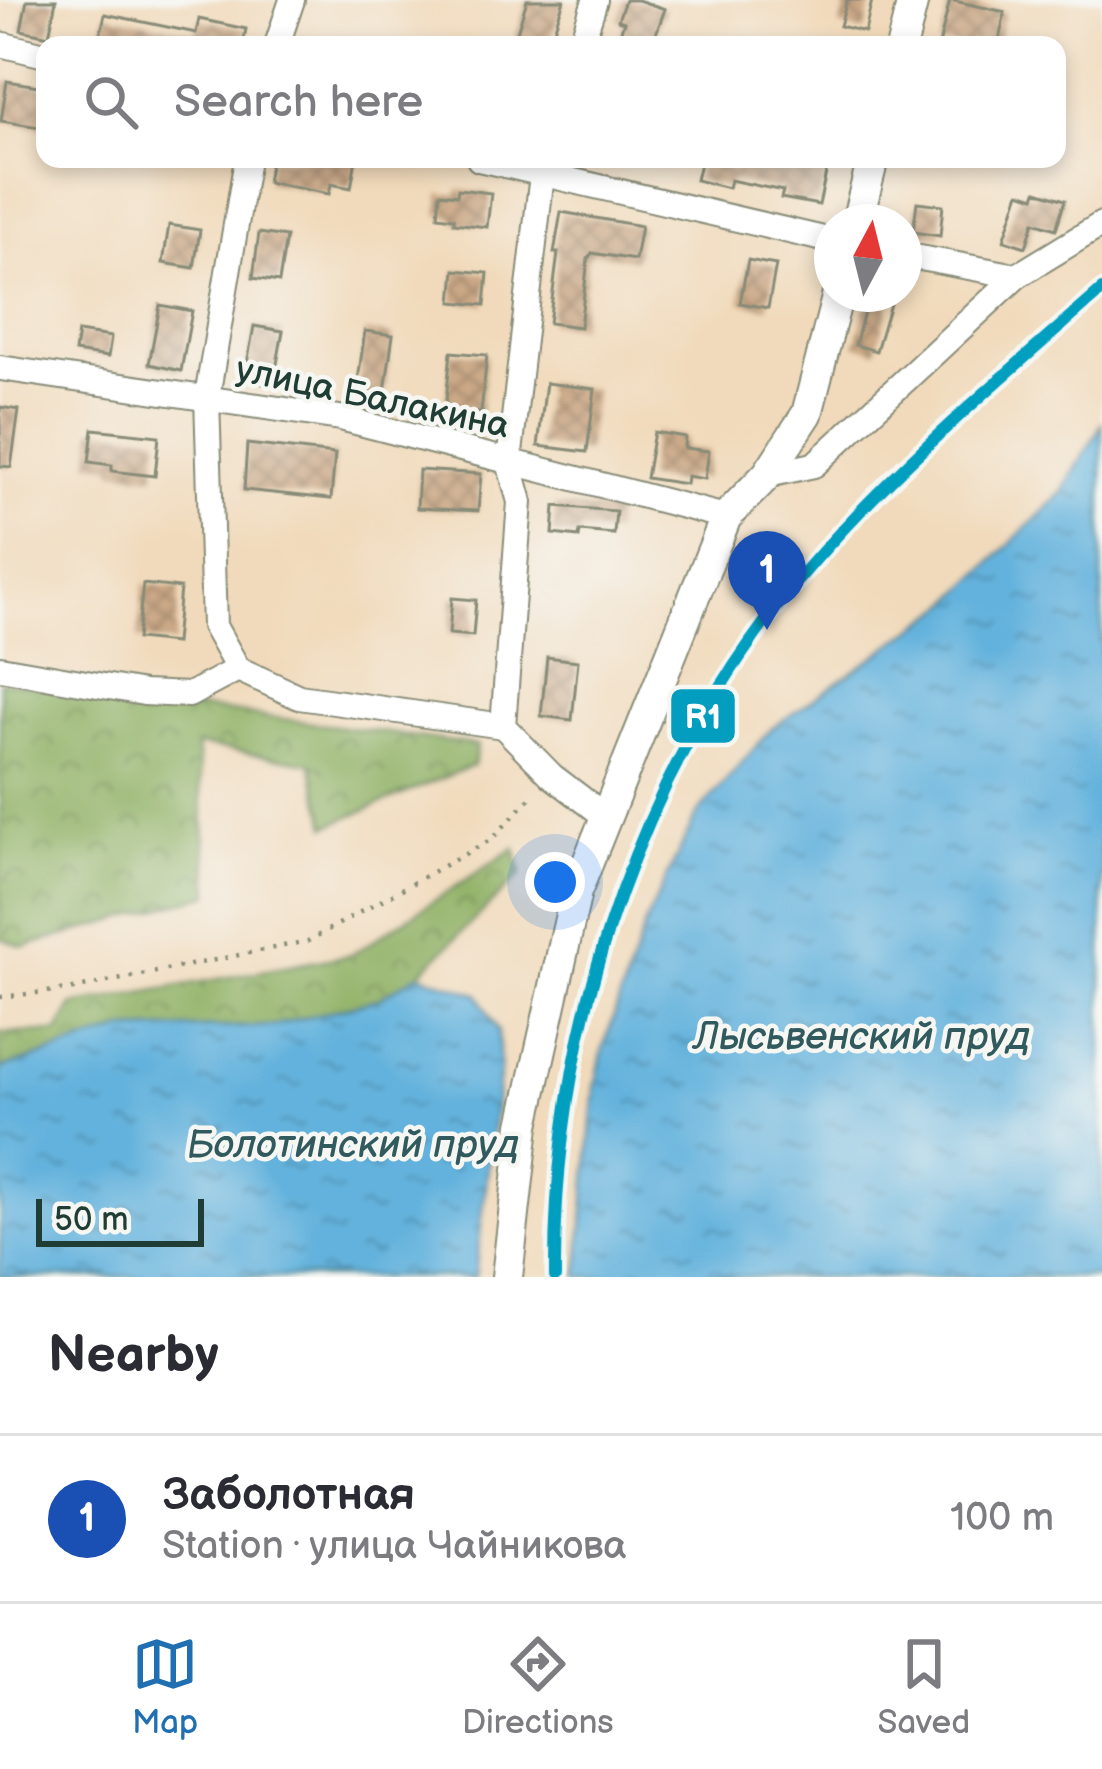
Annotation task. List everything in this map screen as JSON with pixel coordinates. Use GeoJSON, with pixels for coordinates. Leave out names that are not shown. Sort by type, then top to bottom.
{"type":"FeatureCollection","features":[{"type":"Feature","properties":{"kind":"street"},"geometry":{"type":"LineString","coordinates":[[280,36],[292,0]]}},
{"type":"Feature","properties":{"kind":"street"},"geometry":{"type":"LineString","coordinates":[[584,36],[595,0]]}},
{"type":"Feature","properties":{"kind":"street"},"geometry":{"type":"LineString","coordinates":[[904,36],[914,0]]}},
{"type":"Feature","properties":{"kind":"street"},"geometry":{"type":"LineString","coordinates":[[0,44],[36,53]]}},
{"type":"Feature","properties":{"kind":"street"},"geometry":{"type":"LineString","coordinates":[[245,168],[207,397],[214,626],[238,669],[299,697],[503,726],[552,776],[606,818]]}},
{"type":"Feature","properties":{"kind":"street"},"geometry":{"type":"LineString","coordinates":[[503,726],[520,502],[509,462],[544,168]]}},
{"type":"Feature","properties":{"kind":"street"},"geometry":{"type":"LineString","coordinates":[[552,168],[814,236]]}},
{"type":"Feature","properties":{"kind":"street"},"geometry":{"type":"LineString","coordinates":[[862,204],[871,168]]}},
{"type":"Feature","properties":{"kind":"street"},"geometry":{"type":"LineString","coordinates":[[767,475],[814,465],[1017,275],[1102,224]]}},
{"type":"Feature","properties":{"kind":"street"},"geometry":{"type":"LineString","coordinates":[[922,258],[1017,275]]}},
{"type":"Feature","properties":{"kind":"street"},"geometry":{"type":"LineString","coordinates":[[507,1277],[524,1125],[576,892],[726,517],[767,475],[807,414],[833,312]]}},
{"type":"Feature","properties":{"kind":"street","name":"улица Балакина"},"geometry":{"type":"LineString","coordinates":[[0,368],[340,418],[726,517]]}},
{"type":"Feature","properties":{"kind":"street"},"geometry":{"type":"LineString","coordinates":[[0,668],[144,693],[189,695],[238,669]]}},
{"type":"Feature","properties":{"kind":"path"},"geometry":{"type":"LineString","coordinates":[[0,997],[73,989],[308,941],[492,839],[552,776]]}},
{"type":"Feature","properties":{"kind":"green space"},"geometry":{"type":"Polygon","coordinates":[[[0,681],[477,745],[474,765],[327,826],[311,763],[197,745],[210,894],[23,947],[0,938],[0,681]]]}},
{"type":"Feature","properties":{"kind":"green space"},"geometry":{"type":"Polygon","coordinates":[[[515,848],[521,874],[419,974],[378,999],[272,1026],[124,1030],[0,1069],[0,1033],[58,1032],[73,1005],[351,955],[515,848]]]}},
{"type":"Feature","properties":{"kind":"water","name":"Лысьвенский пруд"},"geometry":{"type":"Polygon","coordinates":[[[1102,424],[1102,1277],[578,1277],[595,1087],[603,1048],[647,919],[697,814],[772,728],[948,605],[1061,494],[1102,424]]]}},
{"type":"Feature","properties":{"kind":"water","name":"Болотинский пруд"},"geometry":{"type":"Polygon","coordinates":[[[419,974],[478,994],[498,1031],[500,1069],[475,1277],[0,1277],[0,1069],[124,1030],[272,1026],[378,999],[419,974]]]}},
{"type":"Feature","properties":{"kind":"building"},"geometry":{"type":"Polygon","coordinates":[[[27,0],[56,0],[49,36],[21,30],[27,0]]]}},
{"type":"Feature","properties":{"kind":"building"},"geometry":{"type":"Polygon","coordinates":[[[527,0],[564,0],[552,36],[516,36],[527,0]]]}},
{"type":"Feature","properties":{"kind":"building"},"geometry":{"type":"Polygon","coordinates":[[[625,0],[665,9],[655,36],[619,36],[624,22],[618,20],[625,0]]]}},
{"type":"Feature","properties":{"kind":"building"},"geometry":{"type":"Polygon","coordinates":[[[847,0],[872,0],[865,32],[840,26],[847,0]]]}},
{"type":"Feature","properties":{"kind":"building"},"geometry":{"type":"Polygon","coordinates":[[[950,0],[1005,12],[1000,36],[941,36],[950,0]]]}},
{"type":"Feature","properties":{"kind":"building"},"geometry":{"type":"Polygon","coordinates":[[[105,14],[196,33],[199,19],[246,29],[245,36],[100,36],[105,14]]]}},
{"type":"Feature","properties":{"kind":"building"},"geometry":{"type":"Polygon","coordinates":[[[7,81],[36,86],[36,127],[1,121],[7,81]]]}},
{"type":"Feature","properties":{"kind":"building"},"geometry":{"type":"Polygon","coordinates":[[[269,168],[354,168],[351,188],[331,184],[329,194],[267,182],[269,168]]]}},
{"type":"Feature","properties":{"kind":"building"},"geometry":{"type":"Polygon","coordinates":[[[699,168],[827,168],[819,204],[781,198],[783,191],[730,180],[728,188],[696,180],[699,168]]]}},
{"type":"Feature","properties":{"kind":"building"},"geometry":{"type":"Polygon","coordinates":[[[458,189],[491,193],[487,227],[438,216],[440,193],[457,195],[458,189]]]}},
{"type":"Feature","properties":{"kind":"building"},"geometry":{"type":"Polygon","coordinates":[[[1037,191],[1065,200],[1056,229],[1034,222],[1026,247],[1004,240],[1020,192],[1035,197],[1037,191]]]}},
{"type":"Feature","properties":{"kind":"building"},"geometry":{"type":"Polygon","coordinates":[[[917,202],[943,205],[940,236],[922,233],[922,204],[917,202]]]}},
{"type":"Feature","properties":{"kind":"building"},"geometry":{"type":"Polygon","coordinates":[[[561,212],[641,226],[635,260],[592,253],[588,259],[580,327],[549,323],[561,212]]]}},
{"type":"Feature","properties":{"kind":"building"},"geometry":{"type":"Polygon","coordinates":[[[169,225],[200,230],[194,268],[163,263],[169,225]]]}},
{"type":"Feature","properties":{"kind":"building"},"geometry":{"type":"Polygon","coordinates":[[[259,233],[286,237],[279,282],[253,278],[259,233]]]}},
{"type":"Feature","properties":{"kind":"building"},"geometry":{"type":"Polygon","coordinates":[[[748,260],[776,265],[768,308],[740,303],[748,260]]]}},
{"type":"Feature","properties":{"kind":"building"},"geometry":{"type":"Polygon","coordinates":[[[455,270],[488,273],[485,305],[452,302],[455,270]]]}},
{"type":"Feature","properties":{"kind":"building"},"geometry":{"type":"Polygon","coordinates":[[[160,305],[192,311],[181,371],[149,364],[160,305]]]}},
{"type":"Feature","properties":{"kind":"building"},"geometry":{"type":"Polygon","coordinates":[[[864,312],[888,312],[876,351],[855,345],[864,312]]]}},
{"type":"Feature","properties":{"kind":"building"},"geometry":{"type":"Polygon","coordinates":[[[254,326],[283,331],[273,386],[244,380],[254,326]]]}},
{"type":"Feature","properties":{"kind":"building"},"geometry":{"type":"Polygon","coordinates":[[[365,331],[393,335],[383,405],[355,401],[365,331]]]}},
{"type":"Feature","properties":{"kind":"building"},"geometry":{"type":"Polygon","coordinates":[[[78,332],[111,337],[108,357],[75,352],[78,332]]]}},
{"type":"Feature","properties":{"kind":"building"},"geometry":{"type":"Polygon","coordinates":[[[451,352],[487,355],[481,413],[445,410],[451,352]]]}},
{"type":"Feature","properties":{"kind":"building"},"geometry":{"type":"Polygon","coordinates":[[[546,383],[595,389],[587,452],[538,446],[546,383]]]}},
{"type":"Feature","properties":{"kind":"building"},"geometry":{"type":"Polygon","coordinates":[[[0,407],[19,410],[11,467],[0,466],[0,407]]]}},
{"type":"Feature","properties":{"kind":"building"},"geometry":{"type":"Polygon","coordinates":[[[93,429],[159,436],[155,476],[112,471],[112,465],[89,462],[93,429]]]}},
{"type":"Feature","properties":{"kind":"building"},"geometry":{"type":"Polygon","coordinates":[[[654,432],[685,437],[684,448],[709,451],[705,479],[687,476],[686,484],[646,478],[654,432]]]}},
{"type":"Feature","properties":{"kind":"building"},"geometry":{"type":"Polygon","coordinates":[[[247,444],[335,454],[331,499],[244,490],[247,444]]]}},
{"type":"Feature","properties":{"kind":"building"},"geometry":{"type":"Polygon","coordinates":[[[419,470],[481,474],[478,511],[417,508],[419,470]]]}},
{"type":"Feature","properties":{"kind":"building"},"geometry":{"type":"Polygon","coordinates":[[[555,506],[616,511],[614,534],[553,534],[555,506]]]}},
{"type":"Feature","properties":{"kind":"building"},"geometry":{"type":"Polygon","coordinates":[[[143,584],[180,588],[175,643],[137,639],[143,584]]]}},
{"type":"Feature","properties":{"kind":"building"},"geometry":{"type":"Polygon","coordinates":[[[452,598],[476,600],[473,636],[449,634],[452,598]]]}},
{"type":"Feature","properties":{"kind":"building"},"geometry":{"type":"Polygon","coordinates":[[[547,657],[578,661],[572,720],[541,716],[547,657]]]}},
{"type":"Feature","properties":{"kind":"transit line","name":"R1"},"geometry":{"type":"LineString","coordinates":[[555,1277],[559,1180],[571,1083],[592,987],[621,893],[658,802],[703,716],[756,634],[850,522],[955,420],[1102,290]]}},
{"type":"Feature","properties":{"kind":"place","name":"Заболотная"},"geometry":{"type":"Point","coordinates":[767,630]}}]}
